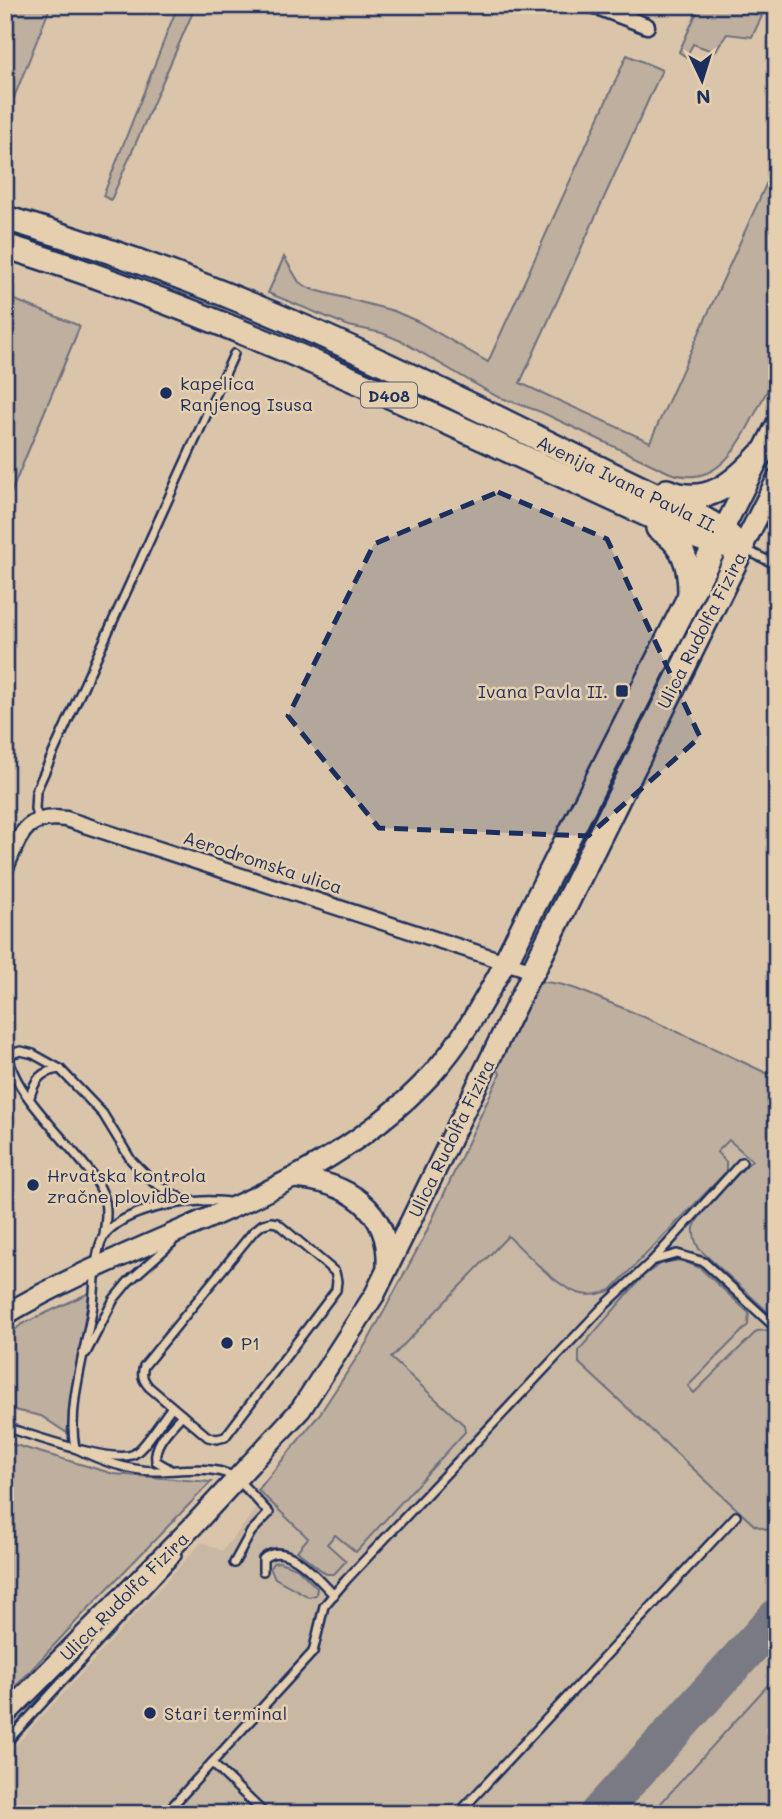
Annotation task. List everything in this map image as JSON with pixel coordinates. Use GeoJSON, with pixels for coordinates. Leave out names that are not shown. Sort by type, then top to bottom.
{"type":"FeatureCollection","features":[{"type":"Feature","properties":{"kind":"main road","name":"Avenija Ivana Pavla II."},"geometry":{"type":"LineString","coordinates":[[5,218],[138,262],[388,365],[693,513],[720,537]]}},
{"type":"Feature","properties":{"kind":"main road","name":"Avenija Ivana Pavla II."},"geometry":{"type":"LineString","coordinates":[[5,246],[168,303],[284,349],[397,398],[618,501],[720,537],[742,548]]}},
{"type":"Feature","properties":{"kind":"main road"},"geometry":{"type":"LineString","coordinates":[[614,476],[642,481],[681,495],[705,495],[729,486],[761,455]]}},
{"type":"Feature","properties":{"kind":"main road"},"geometry":{"type":"LineString","coordinates":[[618,501],[632,514],[668,534],[680,546],[688,565],[690,597]]}},
{"type":"Feature","properties":{"kind":"main road","name":"Ulica Rudolfa Fizira"},"geometry":{"type":"LineString","coordinates":[[506,961],[720,537]]}},
{"type":"Feature","properties":{"kind":"main road","name":"Ulica Rudolfa Fizira"},"geometry":{"type":"LineString","coordinates":[[533,971],[742,548]]}},
{"type":"Feature","properties":{"kind":"street"},"geometry":{"type":"LineString","coordinates":[[592,5],[647,26]]}},
{"type":"Feature","properties":{"kind":"street","name":"Ulica Rudolfa Fizira"},"geometry":{"type":"LineString","coordinates":[[720,537],[777,423]]}},
{"type":"Feature","properties":{"kind":"street","name":"Ulica Rudolfa Fizira"},"geometry":{"type":"LineString","coordinates":[[742,548],[777,479]]}},
{"type":"Feature","properties":{"kind":"street","name":"Aerodromska ulica"},"geometry":{"type":"LineString","coordinates":[[39,819],[58,818],[80,823],[533,971]]}},
{"type":"Feature","properties":{"kind":"street"},"geometry":{"type":"LineString","coordinates":[[5,870],[25,829],[39,819]]}},
{"type":"Feature","properties":{"kind":"street","name":"Ulica Rudolfa Fizira"},"geometry":{"type":"LineString","coordinates":[[5,1315],[97,1268],[294,1178],[357,1139],[394,1111],[433,1073],[465,1032],[506,961]]}},
{"type":"Feature","properties":{"kind":"street","name":"Ulica Rudolfa Fizira"},"geometry":{"type":"LineString","coordinates":[[5,1715],[207,1511],[301,1409],[374,1294],[533,971]]}},
{"type":"Feature","properties":{"kind":"street"},"geometry":{"type":"LineString","coordinates":[[294,1178],[340,1188],[368,1208],[386,1238],[387,1267]]}},
{"type":"Feature","properties":{"kind":"lane"},"geometry":{"type":"LineString","coordinates":[[39,819],[35,809],[36,791],[234,354]]}},
{"type":"Feature","properties":{"kind":"lane"},"geometry":{"type":"LineString","coordinates":[[742,548],[777,565]]}},
{"type":"Feature","properties":{"kind":"lane"},"geometry":{"type":"LineString","coordinates":[[75,1448],[74,1419],[104,1235],[106,1202],[99,1185],[52,1129],[10,1068],[8,1053],[21,1051],[33,1054],[61,1069],[103,1114],[131,1160],[153,1182],[187,1202]]}},
{"type":"Feature","properties":{"kind":"lane"},"geometry":{"type":"LineString","coordinates":[[30,1097],[39,1076],[61,1069]]}},
{"type":"Feature","properties":{"kind":"lane"},"geometry":{"type":"LineString","coordinates":[[165,1814],[313,1652],[324,1606],[603,1307],[652,1261],[742,1163]]}},
{"type":"Feature","properties":{"kind":"lane"},"geometry":{"type":"LineString","coordinates":[[104,1235],[116,1224],[133,1216],[187,1202],[218,1200],[238,1204]]}},
{"type":"Feature","properties":{"kind":"lane"},"geometry":{"type":"LineString","coordinates":[[277,1223],[335,1272],[336,1290],[225,1437],[208,1437],[181,1415],[143,1379],[144,1366],[253,1233],[263,1224],[277,1223]]}},
{"type":"Feature","properties":{"kind":"lane"},"geometry":{"type":"LineString","coordinates":[[82,1362],[114,1299],[128,1282],[194,1224]]}},
{"type":"Feature","properties":{"kind":"lane"},"geometry":{"type":"LineString","coordinates":[[652,1261],[677,1254],[704,1262],[777,1329]]}},
{"type":"Feature","properties":{"kind":"lane"},"geometry":{"type":"LineString","coordinates":[[5,1427],[114,1457],[131,1456],[139,1450],[172,1407]]}},
{"type":"Feature","properties":{"kind":"lane"},"geometry":{"type":"LineString","coordinates":[[176,1469],[159,1464],[155,1456],[162,1439],[181,1415]]}},
{"type":"Feature","properties":{"kind":"lane"},"geometry":{"type":"LineString","coordinates":[[75,1448],[127,1468],[223,1472],[235,1480],[270,1513],[251,1532],[234,1563]]}},
{"type":"Feature","properties":{"kind":"lane"},"geometry":{"type":"LineString","coordinates":[[5,1744],[199,1531],[207,1511]]}},
{"type":"Feature","properties":{"kind":"lane"},"geometry":{"type":"LineString","coordinates":[[458,1814],[736,1516]]}},
{"type":"Feature","properties":{"kind":"lane"},"geometry":{"type":"LineString","coordinates":[[263,1572],[263,1559],[268,1555],[282,1553],[299,1561],[334,1595]]}},
{"type":"Feature","properties":{"kind":"lane"},"geometry":{"type":"LineString","coordinates":[[212,1763],[265,1814]]}},
{"type":"Feature","properties":{"kind":"highlighted area"},"geometry":{"type":"Polygon","coordinates":[[[498,492],[607,539],[700,737],[588,836],[379,828],[288,716],[374,544],[498,492]]]}},
{"type":"Feature","properties":{"kind":"shaded area"},"geometry":{"type":"Polygon","coordinates":[[[5,5],[51,5],[5,120],[5,5]]]}},
{"type":"Feature","properties":{"kind":"shaded area"},"geometry":{"type":"Polygon","coordinates":[[[178,5],[196,5],[111,200],[103,196],[178,5]]]}},
{"type":"Feature","properties":{"kind":"shaded area"},"geometry":{"type":"Polygon","coordinates":[[[700,5],[760,5],[756,14],[762,16],[752,37],[727,34],[715,52],[693,44],[686,57],[679,52],[700,5]]]}},
{"type":"Feature","properties":{"kind":"shaded area"},"geometry":{"type":"Polygon","coordinates":[[[627,55],[662,70],[520,383],[650,442],[777,160],[777,375],[737,446],[724,461],[709,472],[692,476],[670,473],[541,412],[496,396],[401,341],[382,333],[349,326],[268,293],[284,257],[299,282],[311,289],[394,311],[419,322],[488,362],[627,55]]]}},
{"type":"Feature","properties":{"kind":"shaded area"},"geometry":{"type":"Polygon","coordinates":[[[5,296],[80,326],[5,507],[5,296]]]}},
{"type":"Feature","properties":{"kind":"shaded area"},"geometry":{"type":"Polygon","coordinates":[[[540,982],[566,986],[591,995],[777,1078],[777,1320],[699,1249],[695,1239],[694,1228],[703,1212],[752,1160],[729,1140],[717,1152],[726,1162],[726,1172],[611,1290],[587,1295],[569,1289],[550,1276],[508,1236],[391,1358],[464,1425],[465,1432],[356,1552],[335,1535],[327,1544],[346,1561],[334,1574],[326,1574],[297,1551],[308,1538],[258,1490],[319,1415],[369,1339],[423,1239],[500,1074],[495,1063],[533,984],[540,982]]]}},
{"type":"Feature","properties":{"kind":"shaded area"},"geometry":{"type":"Polygon","coordinates":[[[556,999],[777,1087],[777,1814],[5,1814],[5,1757],[202,1542],[222,1551],[273,1489],[404,1300],[556,999]]]}},
{"type":"Feature","properties":{"kind":"shaded area"},"geometry":{"type":"Polygon","coordinates":[[[681,1260],[700,1268],[749,1313],[748,1325],[688,1386],[694,1393],[757,1331],[769,1330],[777,1338],[777,1533],[754,1525],[579,1363],[579,1350],[643,1276],[662,1263],[681,1260]]]}},
{"type":"Feature","properties":{"kind":"shaded area"},"geometry":{"type":"Polygon","coordinates":[[[89,1293],[67,1433],[41,1416],[5,1408],[5,1338],[22,1324],[89,1293]]]}},
{"type":"Feature","properties":{"kind":"shaded area"},"geometry":{"type":"Polygon","coordinates":[[[5,1442],[114,1474],[211,1482],[5,1698],[5,1442]]]}},
{"type":"Feature","properties":{"kind":"shaded area"},"geometry":{"type":"Polygon","coordinates":[[[279,1562],[297,1568],[317,1588],[316,1595],[309,1597],[275,1578],[270,1568],[273,1563],[279,1562]]]}},
{"type":"Feature","properties":{"kind":"shaded area"},"geometry":{"type":"Polygon","coordinates":[[[777,1675],[777,1814],[651,1814],[777,1675]]]}},
{"type":"Feature","properties":{"kind":"taxiway"},"geometry":{"type":"LineString","coordinates":[[598,1814],[777,1617]]}},
{"type":"Feature","properties":{"kind":"place","name":"kapelica Ranjenog Isusa"},"geometry":{"type":"Point","coordinates":[166,393]}},
{"type":"Feature","properties":{"kind":"place","name":"Ivana Pavla II."},"geometry":{"type":"Point","coordinates":[622,691]}},
{"type":"Feature","properties":{"kind":"place","name":"Hrvatska kontrola zračne plovidbe"},"geometry":{"type":"Point","coordinates":[33,1185]}},
{"type":"Feature","properties":{"kind":"place","name":"P1"},"geometry":{"type":"Point","coordinates":[227,1343]}},
{"type":"Feature","properties":{"kind":"place","name":"Stari terminal"},"geometry":{"type":"Point","coordinates":[150,1713]}}]}
